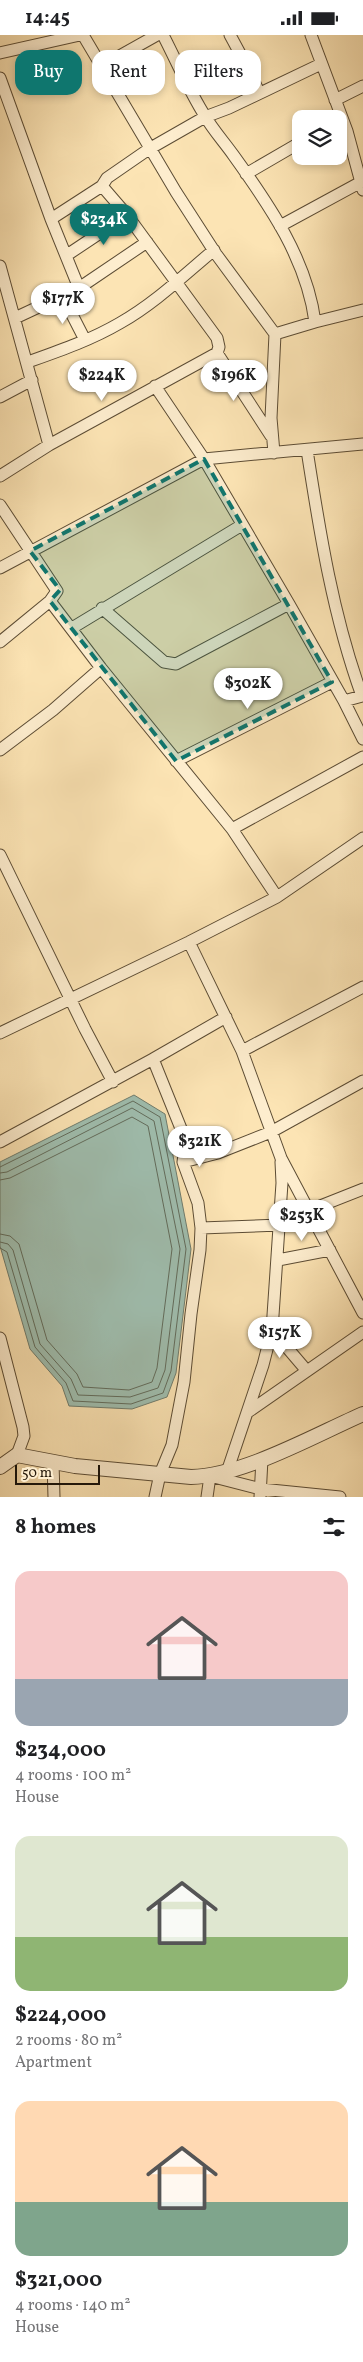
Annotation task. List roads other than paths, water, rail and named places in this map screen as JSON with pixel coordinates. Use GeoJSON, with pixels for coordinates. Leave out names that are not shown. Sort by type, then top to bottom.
{"type":"FeatureCollection","features":[{"type":"Feature","properties":{"kind":"street"},"geometry":{"type":"LineString","coordinates":[[0,53],[81,35],[92,54]]}},
{"type":"Feature","properties":{"kind":"street"},"geometry":{"type":"LineString","coordinates":[[130,50],[157,35]]}},
{"type":"Feature","properties":{"kind":"street"},"geometry":{"type":"LineString","coordinates":[[163,35],[205,117],[280,226],[303,271],[313,306],[315,322]]}},
{"type":"Feature","properties":{"kind":"street"},"geometry":{"type":"LineString","coordinates":[[230,35],[238,50]]}},
{"type":"Feature","properties":{"kind":"street"},"geometry":{"type":"LineString","coordinates":[[312,35],[338,110]]}},
{"type":"Feature","properties":{"kind":"street"},"geometry":{"type":"LineString","coordinates":[[261,92],[321,64]]}},
{"type":"Feature","properties":{"kind":"street"},"geometry":{"type":"LineString","coordinates":[[0,78],[51,219],[79,288]]}},
{"type":"Feature","properties":{"kind":"street"},"geometry":{"type":"LineString","coordinates":[[335,100],[363,85]]}},
{"type":"Feature","properties":{"kind":"street"},"geometry":{"type":"LineString","coordinates":[[117,95],[214,250],[275,334],[272,437],[274,453]]}},
{"type":"Feature","properties":{"kind":"street"},"geometry":{"type":"LineString","coordinates":[[51,219],[102,186],[107,178],[149,149],[205,117],[229,109],[254,95]]}},
{"type":"Feature","properties":{"kind":"street"},"geometry":{"type":"LineString","coordinates":[[280,226],[362,186],[360,167],[347,136]]}},
{"type":"Feature","properties":{"kind":"street"},"geometry":{"type":"LineString","coordinates":[[246,174],[292,147]]}},
{"type":"Feature","properties":{"kind":"street"},"geometry":{"type":"LineString","coordinates":[[0,476],[49,445],[217,353],[219,347],[216,338],[127,215],[102,186]]}},
{"type":"Feature","properties":{"kind":"street"},"geometry":{"type":"LineString","coordinates":[[67,255],[127,215]]}},
{"type":"Feature","properties":{"kind":"street"},"geometry":{"type":"LineString","coordinates":[[15,318],[79,288],[147,242]]}},
{"type":"Feature","properties":{"kind":"street"},"geometry":{"type":"LineString","coordinates":[[28,362],[85,340],[120,323],[176,282],[214,250]]}},
{"type":"Feature","properties":{"kind":"street"},"geometry":{"type":"LineString","coordinates":[[1,269],[28,362],[49,445]]}},
{"type":"Feature","properties":{"kind":"street"},"geometry":{"type":"LineString","coordinates":[[63,297],[85,340]]}},
{"type":"Feature","properties":{"kind":"street"},"geometry":{"type":"LineString","coordinates":[[275,334],[363,309]]}},
{"type":"Feature","properties":{"kind":"street"},"geometry":{"type":"LineString","coordinates":[[217,353],[272,437]]}},
{"type":"Feature","properties":{"kind":"street"},"geometry":{"type":"LineString","coordinates":[[0,397],[32,380]]}},
{"type":"Feature","properties":{"kind":"street"},"geometry":{"type":"LineString","coordinates":[[155,386],[204,459],[290,604],[363,739]]}},
{"type":"Feature","properties":{"kind":"street"},"geometry":{"type":"LineString","coordinates":[[0,568],[204,459],[363,445]]}},
{"type":"Feature","properties":{"kind":"street"},"geometry":{"type":"LineString","coordinates":[[307,450],[326,569],[346,653],[362,696],[344,701]]}},
{"type":"Feature","properties":{"kind":"street"},"geometry":{"type":"LineString","coordinates":[[0,505],[56,586],[56,594],[50,601],[0,642]]}},
{"type":"Feature","properties":{"kind":"street"},"geometry":{"type":"LineString","coordinates":[[72,628],[102,608],[242,525]]}},
{"type":"Feature","properties":{"kind":"street"},"geometry":{"type":"LineString","coordinates":[[50,601],[101,668],[232,829],[277,897]]}},
{"type":"Feature","properties":{"kind":"street"},"geometry":{"type":"LineString","coordinates":[[102,608],[164,662],[176,664],[290,604]]}},
{"type":"Feature","properties":{"kind":"street"},"geometry":{"type":"LineString","coordinates":[[0,750],[53,710],[101,668]]}},
{"type":"Feature","properties":{"kind":"street"},"geometry":{"type":"LineString","coordinates":[[176,761],[332,682]]}},
{"type":"Feature","properties":{"kind":"street"},"geometry":{"type":"LineString","coordinates":[[232,829],[363,757]]}},
{"type":"Feature","properties":{"kind":"street"},"geometry":{"type":"LineString","coordinates":[[0,1033],[189,942],[277,897],[363,838]]}},
{"type":"Feature","properties":{"kind":"street"},"geometry":{"type":"LineString","coordinates":[[0,855],[70,999],[113,1082]]}},
{"type":"Feature","properties":{"kind":"street"},"geometry":{"type":"LineString","coordinates":[[189,942],[242,1051],[281,1158],[363,1313]]}},
{"type":"Feature","properties":{"kind":"street"},"geometry":{"type":"LineString","coordinates":[[242,1051],[363,987]]}},
{"type":"Feature","properties":{"kind":"street"},"geometry":{"type":"LineString","coordinates":[[0,1143],[113,1082],[226,1017]]}},
{"type":"Feature","properties":{"kind":"street"},"geometry":{"type":"LineString","coordinates":[[153,1059],[186,1141],[183,1162],[198,1203],[201,1228],[184,1382],[172,1445],[160,1474],[155,1497]]}},
{"type":"Feature","properties":{"kind":"street"},"geometry":{"type":"LineString","coordinates":[[183,1162],[218,1153],[271,1132],[363,1081]]}},
{"type":"Feature","properties":{"kind":"street"},"geometry":{"type":"LineString","coordinates":[[227,1471],[248,1413],[272,1330],[280,1225],[281,1158]]}},
{"type":"Feature","properties":{"kind":"street"},"geometry":{"type":"LineString","coordinates":[[310,1210],[363,1189]]}},
{"type":"Feature","properties":{"kind":"street"},"geometry":{"type":"LineString","coordinates":[[201,1228],[280,1225]]}},
{"type":"Feature","properties":{"kind":"street"},"geometry":{"type":"LineString","coordinates":[[278,1260],[330,1250]]}},
{"type":"Feature","properties":{"kind":"street"},"geometry":{"type":"LineString","coordinates":[[272,1330],[307,1371]]}},
{"type":"Feature","properties":{"kind":"street"},"geometry":{"type":"LineString","coordinates":[[248,1413],[363,1332]]}},
{"type":"Feature","properties":{"kind":"street"},"geometry":{"type":"LineString","coordinates":[[0,1338],[24,1427],[24,1436],[17,1455],[0,1467]]}},
{"type":"Feature","properties":{"kind":"street"},"geometry":{"type":"LineString","coordinates":[[210,1476],[262,1459],[363,1414]]}},
{"type":"Feature","properties":{"kind":"street"},"geometry":{"type":"LineString","coordinates":[[17,1455],[53,1462],[160,1474],[210,1476],[261,1493],[340,1497]]}},
{"type":"Feature","properties":{"kind":"street"},"geometry":{"type":"LineString","coordinates":[[261,1493],[262,1459]]}},
{"type":"Feature","properties":{"kind":"street"},"geometry":{"type":"LineString","coordinates":[[53,1462],[54,1497]]}},
{"type":"Feature","properties":{"kind":"street"},"geometry":{"type":"LineString","coordinates":[[207,1497],[210,1476]]}},
{"type":"Feature","properties":{"kind":"water"},"geometry":{"type":"Polygon","coordinates":[[[134,1095],[165,1114],[191,1249],[176,1373],[167,1397],[132,1409],[69,1406],[62,1386],[30,1349],[0,1246],[0,1162],[134,1095]]]}}]}
